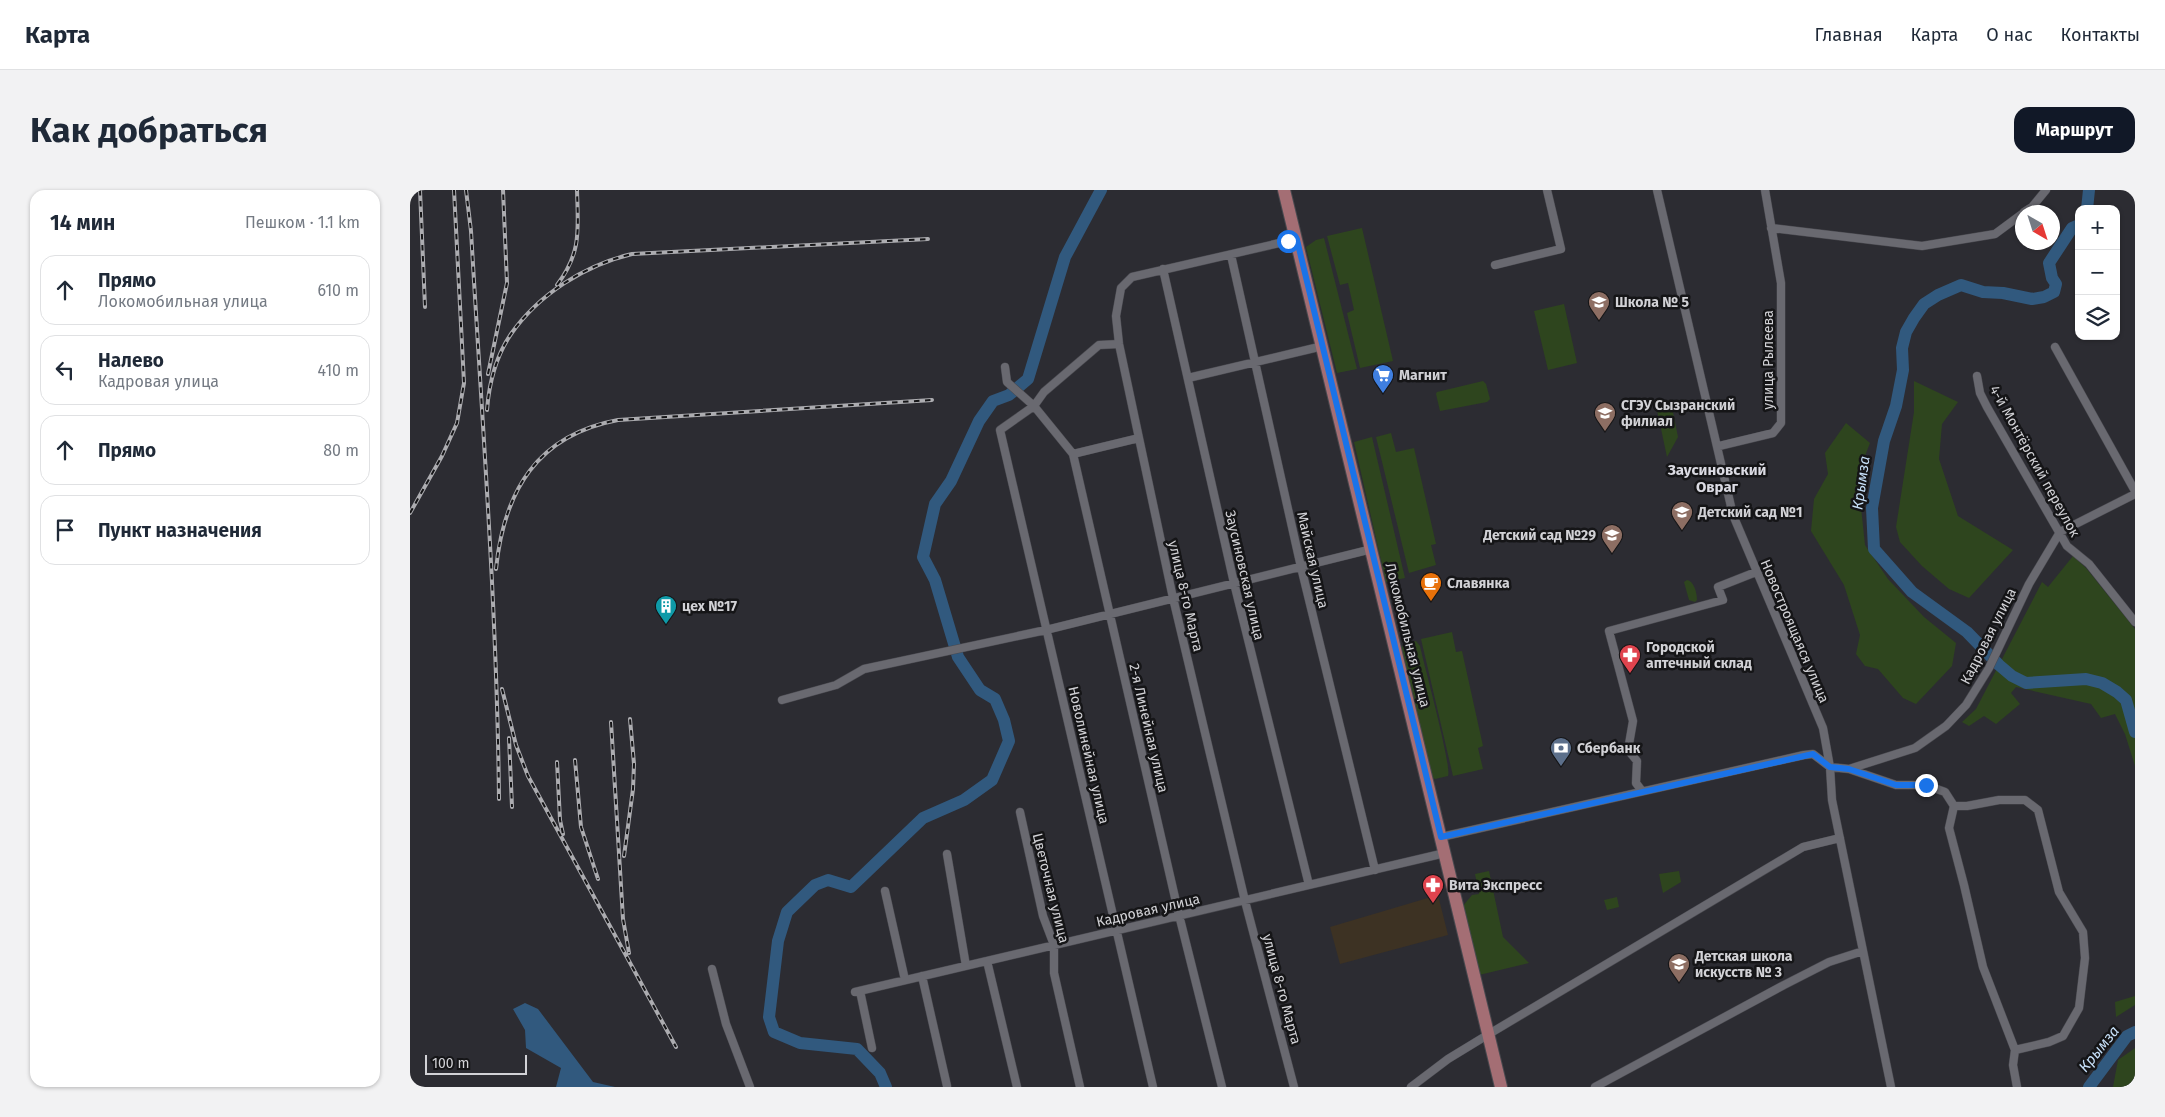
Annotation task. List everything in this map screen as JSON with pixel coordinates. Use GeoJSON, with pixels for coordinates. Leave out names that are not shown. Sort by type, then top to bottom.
{"type":"FeatureCollection","features":[{"type":"Feature","properties":{"kind":"main road","name":"Локомобильная улица"},"geometry":{"type":"LineString","coordinates":[[1284,190],[1501,1087]]}},
{"type":"Feature","properties":{"kind":"street"},"geometry":{"type":"LineString","coordinates":[[1495,266],[1561,249],[1547,190]]}},
{"type":"Feature","properties":{"kind":"street","name":"Новостроящаяся улица"},"geometry":{"type":"LineString","coordinates":[[1657,190],[1734,515],[1756,572],[1823,728],[1830,767],[1832,800],[1891,1087]]}},
{"type":"Feature","properties":{"kind":"street","name":"улица Рылеева"},"geometry":{"type":"LineString","coordinates":[[1718,446],[1773,433],[1781,423],[1781,284],[1765,190]]}},
{"type":"Feature","properties":{"kind":"street"},"geometry":{"type":"LineString","coordinates":[[2032,205],[2046,190]]}},
{"type":"Feature","properties":{"kind":"street"},"geometry":{"type":"LineString","coordinates":[[1771,228],[1922,246],[1995,234],[2015,220]]}},
{"type":"Feature","properties":{"kind":"street","name":"улица 8-го Марта"},"geometry":{"type":"LineString","coordinates":[[1294,1087],[1245,901],[1173,598],[1119,344],[1116,316],[1121,288],[1132,277],[1297,240]]}},
{"type":"Feature","properties":{"kind":"street","name":"Майская улица"},"geometry":{"type":"LineString","coordinates":[[1231,254],[1301,567],[1375,870]]}},
{"type":"Feature","properties":{"kind":"street","name":"Заусиновская улица"},"geometry":{"type":"LineString","coordinates":[[1163,270],[1234,583],[1309,885]]}},
{"type":"Feature","properties":{"kind":"street"},"geometry":{"type":"LineString","coordinates":[[1034,406],[1044,392],[1099,345],[1119,344]]}},
{"type":"Feature","properties":{"kind":"street"},"geometry":{"type":"LineString","coordinates":[[1188,378],[1323,346]]}},
{"type":"Feature","properties":{"kind":"street"},"geometry":{"type":"LineString","coordinates":[[2055,347],[2135,492],[2060,532]]}},
{"type":"Feature","properties":{"kind":"street","name":"2-я Линейная улица"},"geometry":{"type":"LineString","coordinates":[[1005,367],[1007,382],[1034,406],[1073,454],[1180,916],[1222,1087]]}},
{"type":"Feature","properties":{"kind":"street","name":"4-й Монтёрский переулок"},"geometry":{"type":"LineString","coordinates":[[1977,376],[1980,393],[2067,546],[2089,564],[2135,622]]}},
{"type":"Feature","properties":{"kind":"street","name":"Новолинейная улица"},"geometry":{"type":"LineString","coordinates":[[1034,406],[1000,430],[1118,930],[1153,1087]]}},
{"type":"Feature","properties":{"kind":"street"},"geometry":{"type":"LineString","coordinates":[[1073,454],[1139,438]]}},
{"type":"Feature","properties":{"kind":"street","name":"Кадровая улица"},"geometry":{"type":"LineString","coordinates":[[1441,837],[1813,754],[1830,767],[1849,769],[1915,748],[1946,726],[1966,705],[1989,668],[2029,584],[2060,532]]}},
{"type":"Feature","properties":{"kind":"street"},"geometry":{"type":"LineString","coordinates":[[782,700],[836,685],[864,669],[1046,630],[1372,550]]}},
{"type":"Feature","properties":{"kind":"street"},"geometry":{"type":"LineString","coordinates":[[1642,791],[1636,783],[1637,761],[1628,750],[1633,722],[1609,631],[1723,600],[1718,587],[1756,572]]}},
{"type":"Feature","properties":{"kind":"street"},"geometry":{"type":"LineString","coordinates":[[1849,769],[1896,785],[1926,785],[1936,788],[1945,792],[1954,806],[1949,828],[1983,966],[2015,1050],[2013,1065],[2017,1087]]}},
{"type":"Feature","properties":{"kind":"street"},"geometry":{"type":"LineString","coordinates":[[1954,806],[1967,806],[1999,800],[2025,800],[2038,810],[2059,892],[2083,932],[2085,958],[2079,1008],[2063,1036],[2050,1042],[2015,1050]]}},
{"type":"Feature","properties":{"kind":"street","name":"Цветочная улица"},"geometry":{"type":"LineString","coordinates":[[1020,812],[1043,916],[1054,945],[1054,973],[1080,1087]]}},
{"type":"Feature","properties":{"kind":"street"},"geometry":{"type":"LineString","coordinates":[[1411,1087],[1448,1059],[1803,847],[1840,838]]}},
{"type":"Feature","properties":{"kind":"street","name":"Кадровая улица"},"geometry":{"type":"LineString","coordinates":[[872,1048],[858,991],[1445,853]]}},
{"type":"Feature","properties":{"kind":"street"},"geometry":{"type":"LineString","coordinates":[[946,854],[966,966]]}},
{"type":"Feature","properties":{"kind":"street"},"geometry":{"type":"LineString","coordinates":[[885,891],[905,980]]}},
{"type":"Feature","properties":{"kind":"street"},"geometry":{"type":"LineString","coordinates":[[1595,1087],[1784,984],[1829,962],[1862,951]]}},
{"type":"Feature","properties":{"kind":"street"},"geometry":{"type":"LineString","coordinates":[[987,961],[1017,1087]]}},
{"type":"Feature","properties":{"kind":"street"},"geometry":{"type":"LineString","coordinates":[[712,969],[726,1024],[750,1087]]}},
{"type":"Feature","properties":{"kind":"street"},"geometry":{"type":"LineString","coordinates":[[922,976],[947,1086]]}},
{"type":"Feature","properties":{"kind":"shaded area"},"geometry":{"type":"Polygon","coordinates":[[[1438,895],[1448,935],[1340,964],[1330,927],[1438,895]]]}},
{"type":"Feature","properties":{"kind":"green space"},"geometry":{"type":"Polygon","coordinates":[[[1362,228],[1393,361],[1360,368],[1347,313],[1354,310],[1348,283],[1340,285],[1327,236],[1362,228]]]}},
{"type":"Feature","properties":{"kind":"green space"},"geometry":{"type":"Polygon","coordinates":[[[1324,238],[1357,369],[1337,373],[1306,247],[1316,240],[1324,238]]]}},
{"type":"Feature","properties":{"kind":"green space"},"geometry":{"type":"Polygon","coordinates":[[[1564,304],[1577,363],[1548,370],[1534,311],[1564,304]]]}},
{"type":"Feature","properties":{"kind":"green space"},"geometry":{"type":"Polygon","coordinates":[[[1483,381],[1486,384],[1490,399],[1487,402],[1440,411],[1437,392],[1483,381]]]}},
{"type":"Feature","properties":{"kind":"green space"},"geometry":{"type":"Polygon","coordinates":[[[1914,381],[1958,402],[1942,424],[1939,459],[1958,516],[2013,550],[1969,598],[1949,589],[1922,566],[1900,542],[1896,527],[1914,412],[1914,381]]]}},
{"type":"Feature","properties":{"kind":"green space"},"geometry":{"type":"Polygon","coordinates":[[[1664,408],[1673,412],[1678,437],[1667,457],[1657,410],[1664,408]]]}},
{"type":"Feature","properties":{"kind":"green space"},"geometry":{"type":"Polygon","coordinates":[[[1846,423],[1870,443],[1861,466],[1860,498],[1865,545],[1888,579],[1924,617],[1956,643],[1952,666],[1916,704],[1903,698],[1878,669],[1865,666],[1856,654],[1860,635],[1844,585],[1811,531],[1814,499],[1828,474],[1825,453],[1846,423]]]}},
{"type":"Feature","properties":{"kind":"green space"},"geometry":{"type":"Polygon","coordinates":[[[1391,433],[1396,452],[1414,448],[1436,544],[1431,545],[1436,565],[1409,573],[1376,437],[1391,433]]]}},
{"type":"Feature","properties":{"kind":"green space"},"geometry":{"type":"Polygon","coordinates":[[[1372,437],[1405,578],[1386,582],[1354,442],[1372,437]]]}},
{"type":"Feature","properties":{"kind":"green space"},"geometry":{"type":"Polygon","coordinates":[[[2073,556],[2086,568],[2135,629],[2135,766],[2125,734],[2115,714],[2101,718],[2091,704],[2016,687],[2011,693],[2020,704],[1996,724],[1984,716],[1969,726],[1962,722],[1976,709],[2042,582],[2048,587],[2073,556]]]}},
{"type":"Feature","properties":{"kind":"green space"},"geometry":{"type":"Polygon","coordinates":[[[1687,580],[1695,588],[1697,600],[1695,602],[1689,600],[1684,582],[1687,580]]]}},
{"type":"Feature","properties":{"kind":"green space"},"geometry":{"type":"Polygon","coordinates":[[[1452,632],[1456,652],[1462,651],[1483,746],[1478,748],[1483,769],[1453,776],[1421,639],[1452,632]]]}},
{"type":"Feature","properties":{"kind":"green space"},"geometry":{"type":"Polygon","coordinates":[[[1416,641],[1420,646],[1442,735],[1448,768],[1448,776],[1435,779],[1431,776],[1401,648],[1404,644],[1416,641]]]}},
{"type":"Feature","properties":{"kind":"green space"},"geometry":{"type":"Polygon","coordinates":[[[1489,871],[1503,937],[1529,963],[1479,975],[1462,907],[1472,895],[1479,894],[1475,874],[1489,871]]]}},
{"type":"Feature","properties":{"kind":"green space"},"geometry":{"type":"Polygon","coordinates":[[[1679,871],[1681,882],[1663,893],[1659,874],[1679,871]]]}},
{"type":"Feature","properties":{"kind":"green space"},"geometry":{"type":"Polygon","coordinates":[[[1617,897],[1619,907],[1607,910],[1604,900],[1617,897]]]}},
{"type":"Feature","properties":{"kind":"green space"},"geometry":{"type":"Polygon","coordinates":[[[2135,996],[2135,1005],[2116,1017],[2115,1002],[2135,996]]]}},
{"type":"Feature","properties":{"kind":"green space"},"geometry":{"type":"Polygon","coordinates":[[[2135,1048],[2135,1087],[2113,1087],[2118,1060],[2135,1048]]]}},
{"type":"Feature","properties":{"kind":"water"},"geometry":{"type":"Polygon","coordinates":[[[525,1003],[538,1009],[593,1082],[615,1087],[556,1087],[561,1068],[526,1048],[525,1030],[513,1009],[525,1003]]]}},
{"type":"Feature","properties":{"kind":"waterway"},"geometry":{"type":"LineString","coordinates":[[886,1087],[880,1073],[857,1049],[800,1043],[774,1032],[769,1017],[778,941],[787,912],[815,885],[828,880],[851,887],[923,818],[964,800],[992,780],[1009,741],[1004,720],[995,699],[980,690],[958,657],[935,580],[923,557],[935,504],[951,481],[979,421],[993,401],[1009,395],[1028,379],[1065,257],[1101,190]]}},
{"type":"Feature","properties":{"kind":"waterway","name":"Крымза"},"geometry":{"type":"LineString","coordinates":[[2087,205],[2089,190]]}},
{"type":"Feature","properties":{"kind":"waterway","name":"Крымза"},"geometry":{"type":"LineString","coordinates":[[2075,227],[2072,228],[2049,263],[2052,278],[2056,284],[2054,292],[2044,297],[2032,299],[2003,293],[1983,292],[1961,285],[1938,295],[1924,304],[1914,318],[1906,332],[1902,348],[1903,370],[1896,406],[1884,441],[1872,508],[1874,549],[1912,592],[1967,632],[2012,676],[2026,683],[2086,679],[2102,683],[2126,700],[2135,732]]}},
{"type":"Feature","properties":{"kind":"waterway","name":"Крымза"},"geometry":{"type":"LineString","coordinates":[[2089,1087],[2127,1036],[2135,1032]]}},
{"type":"Feature","properties":{"kind":"railway"},"geometry":{"type":"LineString","coordinates":[[420,190],[425,307]]}},
{"type":"Feature","properties":{"kind":"railway"},"geometry":{"type":"LineString","coordinates":[[410,513],[442,456],[457,423],[464,383],[454,190]]}},
{"type":"Feature","properties":{"kind":"railway"},"geometry":{"type":"LineString","coordinates":[[466,190],[471,231],[488,515],[498,728],[499,799]]}},
{"type":"Feature","properties":{"kind":"railway"},"geometry":{"type":"LineString","coordinates":[[488,374],[507,283],[503,190]]}},
{"type":"Feature","properties":{"kind":"railway"},"geometry":{"type":"LineString","coordinates":[[557,285],[571,262],[575,251],[578,228],[577,190]]}},
{"type":"Feature","properties":{"kind":"railway"},"geometry":{"type":"LineString","coordinates":[[487,410],[494,370],[511,334],[522,320],[535,306],[564,283],[614,259],[632,254],[928,239]]}},
{"type":"Feature","properties":{"kind":"railway"},"geometry":{"type":"LineString","coordinates":[[496,569],[500,541],[507,515],[517,492],[530,471],[546,453],[566,439],[590,428],[618,420],[932,400]]}},
{"type":"Feature","properties":{"kind":"railway"},"geometry":{"type":"LineString","coordinates":[[502,689],[516,745],[528,776],[676,1047]]}},
{"type":"Feature","properties":{"kind":"railway"},"geometry":{"type":"LineString","coordinates":[[624,856],[633,789],[634,764],[630,719]]}},
{"type":"Feature","properties":{"kind":"railway"},"geometry":{"type":"LineString","coordinates":[[611,722],[623,919],[629,953]]}},
{"type":"Feature","properties":{"kind":"railway"},"geometry":{"type":"LineString","coordinates":[[509,738],[512,807]]}},
{"type":"Feature","properties":{"kind":"railway"},"geometry":{"type":"LineString","coordinates":[[575,760],[581,827],[598,879]]}},
{"type":"Feature","properties":{"kind":"railway"},"geometry":{"type":"LineString","coordinates":[[557,762],[560,820],[563,834]]}},
{"type":"Feature","properties":{"kind":"place","name":"Школа № 5"},"geometry":{"type":"Point","coordinates":[1599,321]}},
{"type":"Feature","properties":{"kind":"place","name":"Магнит"},"geometry":{"type":"Point","coordinates":[1383,394]}},
{"type":"Feature","properties":{"kind":"place","name":"СГЭУ Сызранский филиал"},"geometry":{"type":"Point","coordinates":[1605,432]}},
{"type":"Feature","properties":{"kind":"place","name":"Детский сад №1"},"geometry":{"type":"Point","coordinates":[1682,531]}},
{"type":"Feature","properties":{"kind":"place","name":"Детский сад №29"},"geometry":{"type":"Point","coordinates":[1612,554]}},
{"type":"Feature","properties":{"kind":"place","name":"Славянка"},"geometry":{"type":"Point","coordinates":[1431,602]}},
{"type":"Feature","properties":{"kind":"place","name":"цех №17"},"geometry":{"type":"Point","coordinates":[666,625]}},
{"type":"Feature","properties":{"kind":"place","name":"Городской аптечный склад"},"geometry":{"type":"Point","coordinates":[1630,674]}},
{"type":"Feature","properties":{"kind":"place","name":"Сбербанк"},"geometry":{"type":"Point","coordinates":[1561,767]}},
{"type":"Feature","properties":{"kind":"place","name":"Вита Экспресс"},"geometry":{"type":"Point","coordinates":[1433,904]}},
{"type":"Feature","properties":{"kind":"place","name":"Детская школа искусств № 3"},"geometry":{"type":"Point","coordinates":[1679,983]}},
{"type":"Feature","properties":{"kind":"district","name":"Заусиновский Овраг"},"geometry":{"type":"Point","coordinates":[1717,478]}},
{"type":"Feature","properties":{"kind":"route"},"geometry":{"type":"LineString","coordinates":[[1288,241],[1297,240],[1441,837],[1813,754],[1830,767],[1849,769],[1896,785],[1926,785]]}}]}
